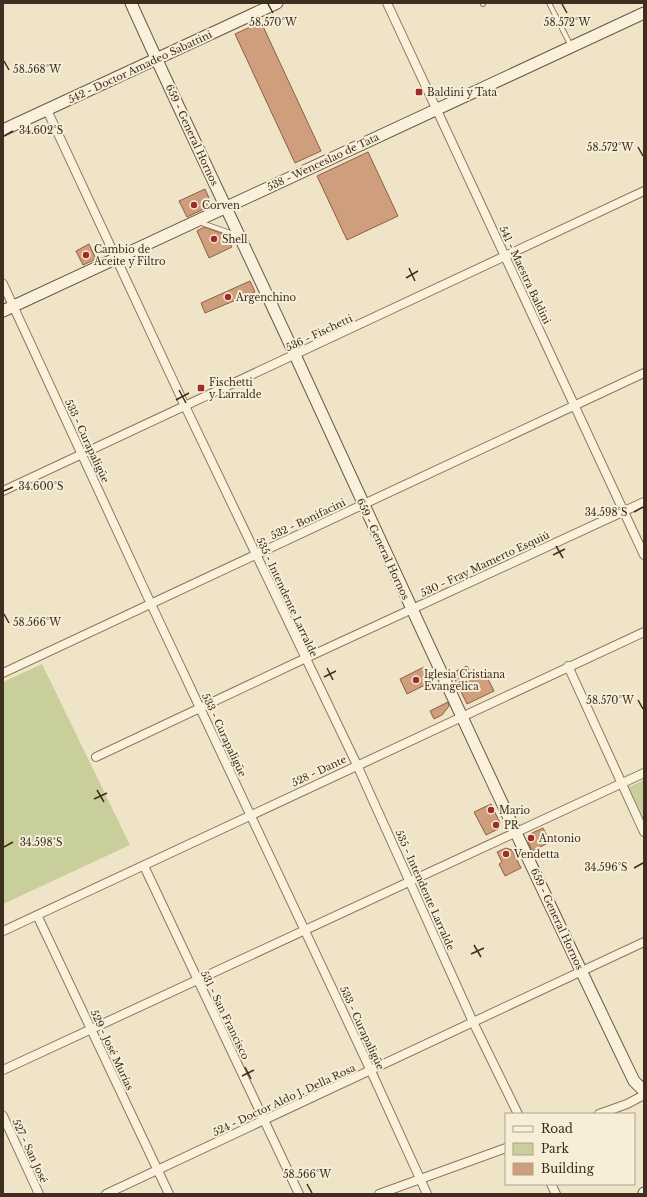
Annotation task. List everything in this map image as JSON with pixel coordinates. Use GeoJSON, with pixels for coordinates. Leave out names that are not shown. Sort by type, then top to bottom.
{"type":"FeatureCollection","features":[{"type":"Feature","properties":{"kind":"street","name":"659 - General Hornos"},"geometry":{"type":"LineString","coordinates":[[130,3],[239,235],[411,610],[582,972],[634,1081],[644,1091]]}},
{"type":"Feature","properties":{"kind":"street","name":"542 - Doctor Amadeo Sabattini"},"geometry":{"type":"LineString","coordinates":[[3,130],[277,3]]}},
{"type":"Feature","properties":{"kind":"street","name":"541 - Maestra Baldini"},"geometry":{"type":"LineString","coordinates":[[387,3],[644,556]]}},
{"type":"Feature","properties":{"kind":"street","name":"538 - Wenceslao de Tata"},"geometry":{"type":"LineString","coordinates":[[8,308],[644,13]]}},
{"type":"Feature","properties":{"kind":"street","name":"535 - Intendente Larralde"},"geometry":{"type":"LineString","coordinates":[[47,110],[185,406],[357,765],[473,1022],[518,1113]]}},
{"type":"Feature","properties":{"kind":"street","name":"536 - Fischetti"},"geometry":{"type":"LineString","coordinates":[[3,491],[295,356],[644,191]]}},
{"type":"Feature","properties":{"kind":"street","name":"533 - Curapaligüe"},"geometry":{"type":"LineString","coordinates":[[3,284],[8,308],[82,454],[371,1071],[427,1194]]}},
{"type":"Feature","properties":{"kind":"street","name":"532 - Bonifacini"},"geometry":{"type":"LineString","coordinates":[[3,673],[644,373]]}},
{"type":"Feature","properties":{"kind":"street","name":"530 - Fray Mamerto Esquiú"},"geometry":{"type":"LineString","coordinates":[[96,757],[644,502]]}},
{"type":"Feature","properties":{"kind":"street","name":"528 - Dante"},"geometry":{"type":"LineString","coordinates":[[3,931],[144,866],[250,814],[644,632]]}},
{"type":"Feature","properties":{"kind":"street"},"geometry":{"type":"LineString","coordinates":[[568,666],[644,832]]}},
{"type":"Feature","properties":{"kind":"street"},"geometry":{"type":"LineString","coordinates":[[3,1070],[304,929],[644,773]]}},
{"type":"Feature","properties":{"kind":"street","name":"531 - San Francisco"},"geometry":{"type":"LineString","coordinates":[[144,866],[299,1194]]}},
{"type":"Feature","properties":{"kind":"street","name":"529 - José Murías"},"geometry":{"type":"LineString","coordinates":[[37,915],[169,1194]]}},
{"type":"Feature","properties":{"kind":"street","name":"524 - Doctor Aldo J. Della Rosa"},"geometry":{"type":"LineString","coordinates":[[106,1194],[644,942]]}},
{"type":"Feature","properties":{"kind":"street"},"geometry":{"type":"LineString","coordinates":[[602,1113],[627,1104],[644,1095]]}},
{"type":"Feature","properties":{"kind":"street","name":"527 - San José"},"geometry":{"type":"LineString","coordinates":[[3,1116],[40,1194]]}},
{"type":"Feature","properties":{"kind":"street"},"geometry":{"type":"LineString","coordinates":[[379,1194],[505,1148]]}},
{"type":"Feature","properties":{"kind":"street"},"geometry":{"type":"LineString","coordinates":[[552,1185],[556,1194]]}},
{"type":"Feature","properties":{"kind":"lane"},"geometry":{"type":"LineString","coordinates":[[549,3],[571,47]]}},
{"type":"Feature","properties":{"kind":"lane"},"geometry":{"type":"LineString","coordinates":[[196,221],[239,235]]}},
{"type":"Feature","properties":{"kind":"green space"},"geometry":{"type":"Polygon","coordinates":[[[42,664],[130,845],[3,904],[3,682],[42,664]]]}},
{"type":"Feature","properties":{"kind":"green space"},"geometry":{"type":"Polygon","coordinates":[[[644,780],[644,818],[629,787],[644,780]]]}},
{"type":"Feature","properties":{"kind":"building"},"geometry":{"type":"Polygon","coordinates":[[[261,22],[321,151],[295,163],[235,34],[261,22]]]}},
{"type":"Feature","properties":{"kind":"building"},"geometry":{"type":"Polygon","coordinates":[[[368,152],[398,216],[347,240],[317,176],[368,152]]]}},
{"type":"Feature","properties":{"kind":"building","name":"Corven"},"geometry":{"type":"Polygon","coordinates":[[[205,189],[210,200],[206,208],[187,217],[179,201],[205,189]]]}},
{"type":"Feature","properties":{"kind":"building","name":"Shell"},"geometry":{"type":"Polygon","coordinates":[[[204,227],[226,235],[232,247],[209,258],[197,231],[204,227]]]}},
{"type":"Feature","properties":{"kind":"building","name":"Cambio de Aceite y Filtro"},"geometry":{"type":"Polygon","coordinates":[[[89,244],[96,259],[83,265],[76,251],[89,244]]]}},
{"type":"Feature","properties":{"kind":"building","name":"Argenchino"},"geometry":{"type":"Polygon","coordinates":[[[250,281],[255,292],[205,313],[201,303],[250,281]]]}},
{"type":"Feature","properties":{"kind":"building"},"geometry":{"type":"Polygon","coordinates":[[[467,666],[473,678],[485,673],[494,691],[467,704],[452,673],[467,666]]]}},
{"type":"Feature","properties":{"kind":"building","name":"Iglesia Cristiana Evangélica"},"geometry":{"type":"Polygon","coordinates":[[[424,667],[431,682],[407,694],[400,679],[424,667]]]}},
{"type":"Feature","properties":{"kind":"building"},"geometry":{"type":"Polygon","coordinates":[[[448,702],[449,706],[442,715],[434,719],[430,711],[448,702]]]}},
{"type":"Feature","properties":{"kind":"building"},"geometry":{"type":"Polygon","coordinates":[[[491,804],[500,823],[498,829],[486,835],[474,812],[491,804]]]}},
{"type":"Feature","properties":{"kind":"building"},"geometry":{"type":"Polygon","coordinates":[[[543,828],[550,842],[532,851],[527,839],[530,834],[543,828]]]}},
{"type":"Feature","properties":{"kind":"building"},"geometry":{"type":"Polygon","coordinates":[[[506,848],[512,850],[521,868],[505,876],[499,864],[502,862],[497,852],[506,848]]]}},
{"type":"Feature","properties":{"kind":"place","name":"Baldini y Tata"},"geometry":{"type":"Point","coordinates":[419,92]}},
{"type":"Feature","properties":{"kind":"place","name":"Corven"},"geometry":{"type":"Point","coordinates":[194,205]}},
{"type":"Feature","properties":{"kind":"place","name":"Shell"},"geometry":{"type":"Point","coordinates":[214,239]}},
{"type":"Feature","properties":{"kind":"place","name":"Cambio de Aceite y Filtro"},"geometry":{"type":"Point","coordinates":[86,255]}},
{"type":"Feature","properties":{"kind":"place","name":"Argenchino"},"geometry":{"type":"Point","coordinates":[228,297]}},
{"type":"Feature","properties":{"kind":"place","name":"Fischetti y Larralde"},"geometry":{"type":"Point","coordinates":[201,388]}},
{"type":"Feature","properties":{"kind":"place","name":"Iglesia Cristiana Evangélica"},"geometry":{"type":"Point","coordinates":[416,680]}},
{"type":"Feature","properties":{"kind":"place","name":"Mario"},"geometry":{"type":"Point","coordinates":[491,810]}},
{"type":"Feature","properties":{"kind":"place","name":"PR"},"geometry":{"type":"Point","coordinates":[496,825]}},
{"type":"Feature","properties":{"kind":"place","name":"Antonio"},"geometry":{"type":"Point","coordinates":[531,838]}},
{"type":"Feature","properties":{"kind":"place","name":"Vendetta"},"geometry":{"type":"Point","coordinates":[506,854]}}]}
